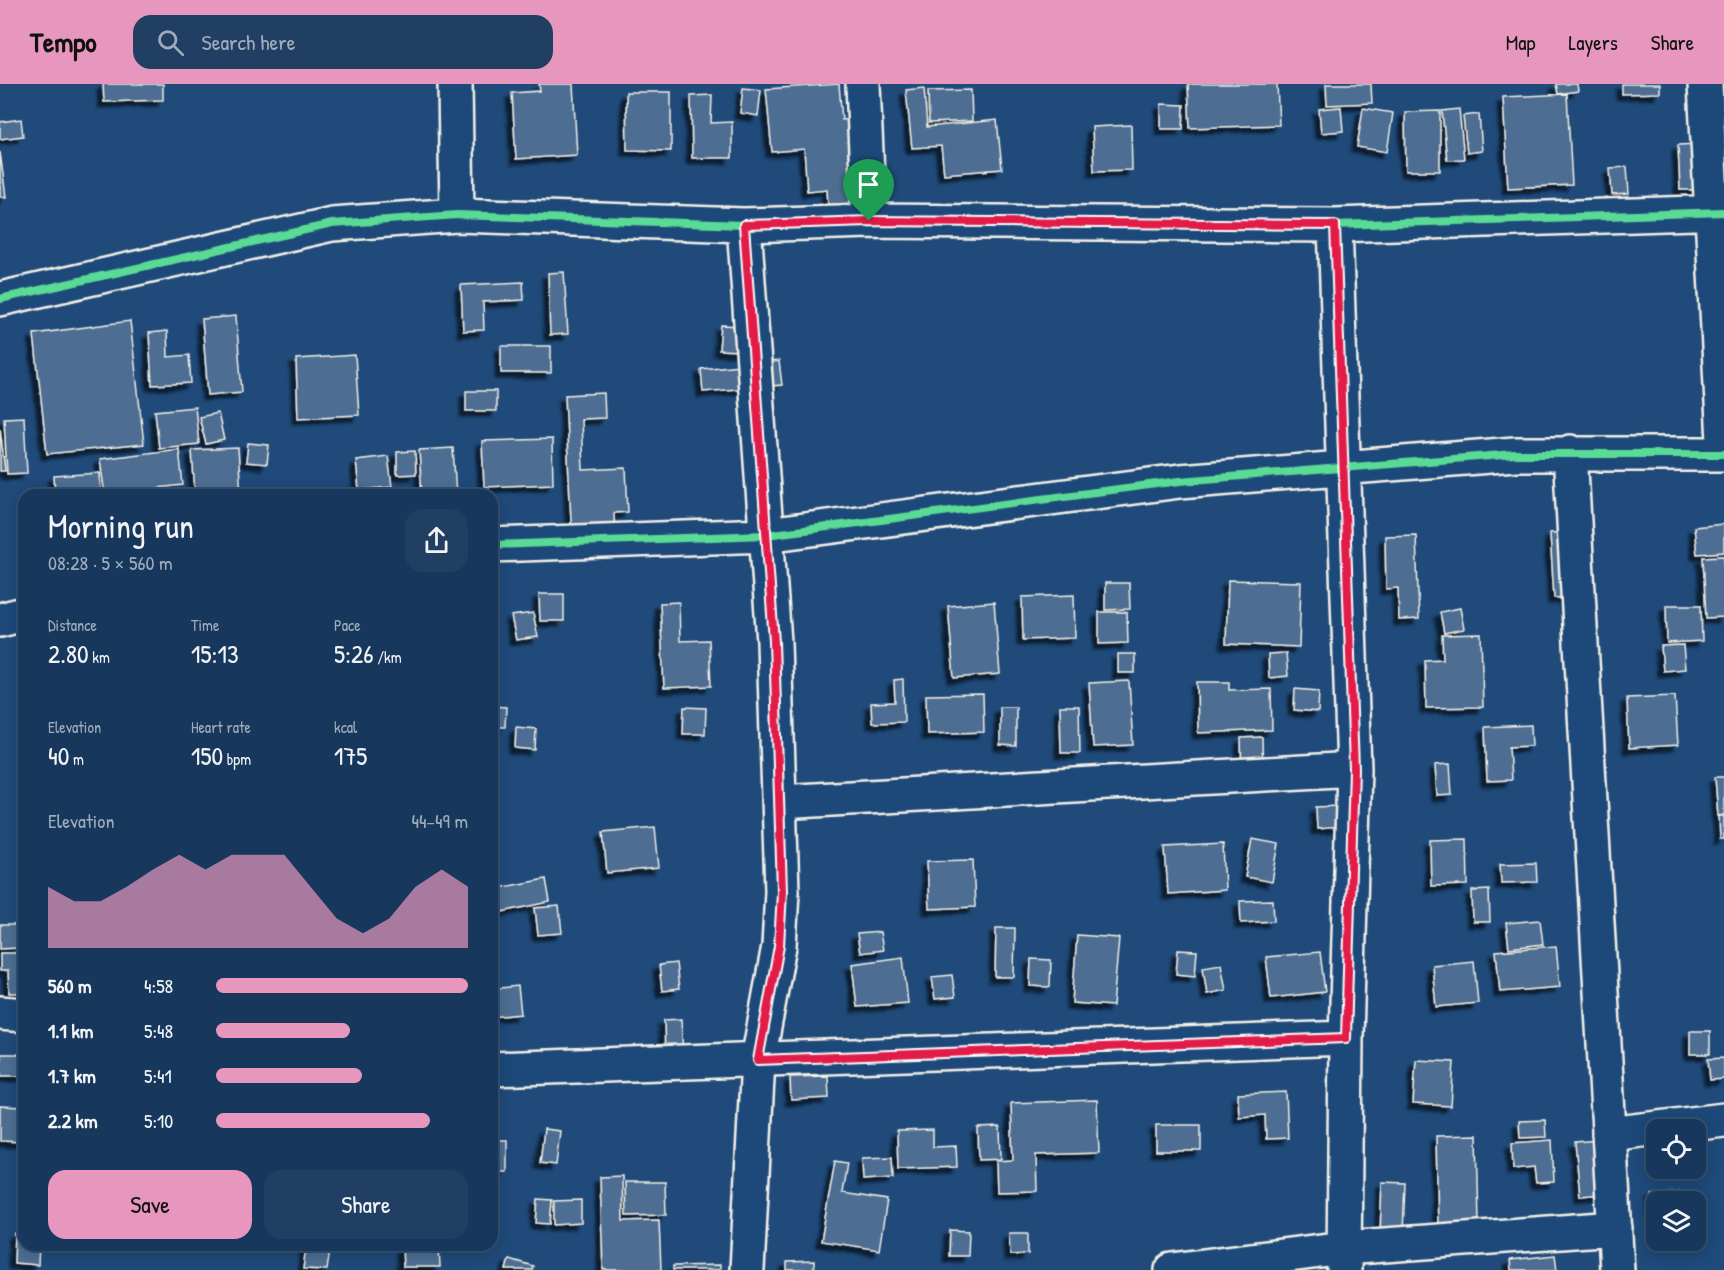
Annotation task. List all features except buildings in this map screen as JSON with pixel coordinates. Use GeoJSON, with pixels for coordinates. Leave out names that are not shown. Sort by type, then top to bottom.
{"type":"FeatureCollection","features":[{"type":"Feature","properties":{"kind":"street"},"geometry":{"type":"LineString","coordinates":[[455,84],[457,215]]}},
{"type":"Feature","properties":{"kind":"street"},"geometry":{"type":"LineString","coordinates":[[863,84],[869,221]]}},
{"type":"Feature","properties":{"kind":"street"},"geometry":{"type":"LineString","coordinates":[[1705,84],[1718,213],[1724,441]]}},
{"type":"Feature","properties":{"kind":"street"},"geometry":{"type":"LineString","coordinates":[[0,299],[332,224],[372,219],[457,215],[744,225],[869,221],[1335,225],[1718,213]]}},
{"type":"Feature","properties":{"kind":"street"},"geometry":{"type":"LineString","coordinates":[[744,225],[774,642],[782,891],[779,946],[758,1060],[747,1270]]}},
{"type":"Feature","properties":{"kind":"street"},"geometry":{"type":"LineString","coordinates":[[1335,225],[1354,769],[1346,1038],[1344,1259]]}},
{"type":"Feature","properties":{"kind":"street"},"geometry":{"type":"LineString","coordinates":[[498,545],[766,535],[1180,481],[1570,452],[1724,454]]}},
{"type":"Feature","properties":{"kind":"street"},"geometry":{"type":"LineString","coordinates":[[1570,452],[1617,1270]]}},
{"type":"Feature","properties":{"kind":"street"},"geometry":{"type":"LineString","coordinates":[[0,620],[18,616]]}},
{"type":"Feature","properties":{"kind":"street"},"geometry":{"type":"LineString","coordinates":[[780,802],[1354,769]]}},
{"type":"Feature","properties":{"kind":"street"},"geometry":{"type":"LineString","coordinates":[[0,1013],[18,1014]]}},
{"type":"Feature","properties":{"kind":"street"},"geometry":{"type":"LineString","coordinates":[[498,1069],[1346,1038]]}},
{"type":"Feature","properties":{"kind":"street"},"geometry":{"type":"LineString","coordinates":[[1609,1134],[1724,1120]]}},
{"type":"Feature","properties":{"kind":"street"},"geometry":{"type":"LineString","coordinates":[[1172,1270],[1344,1259],[1615,1228]]}},
{"type":"Feature","properties":{"kind":"cycle path"},"geometry":{"type":"LineString","coordinates":[[0,299],[332,224],[457,215],[744,225],[869,221],[1335,225],[1724,212]]}},
{"type":"Feature","properties":{"kind":"cycle path"},"geometry":{"type":"LineString","coordinates":[[498,545],[766,535],[1180,481],[1515,454],[1724,454]]}},
{"type":"Feature","properties":{"kind":"route"},"geometry":{"type":"LineString","coordinates":[[869,221],[1005,224],[1335,225],[1354,769],[1346,1038],[758,1060],[779,946],[782,891],[774,642],[744,225],[869,221]]}}]}
